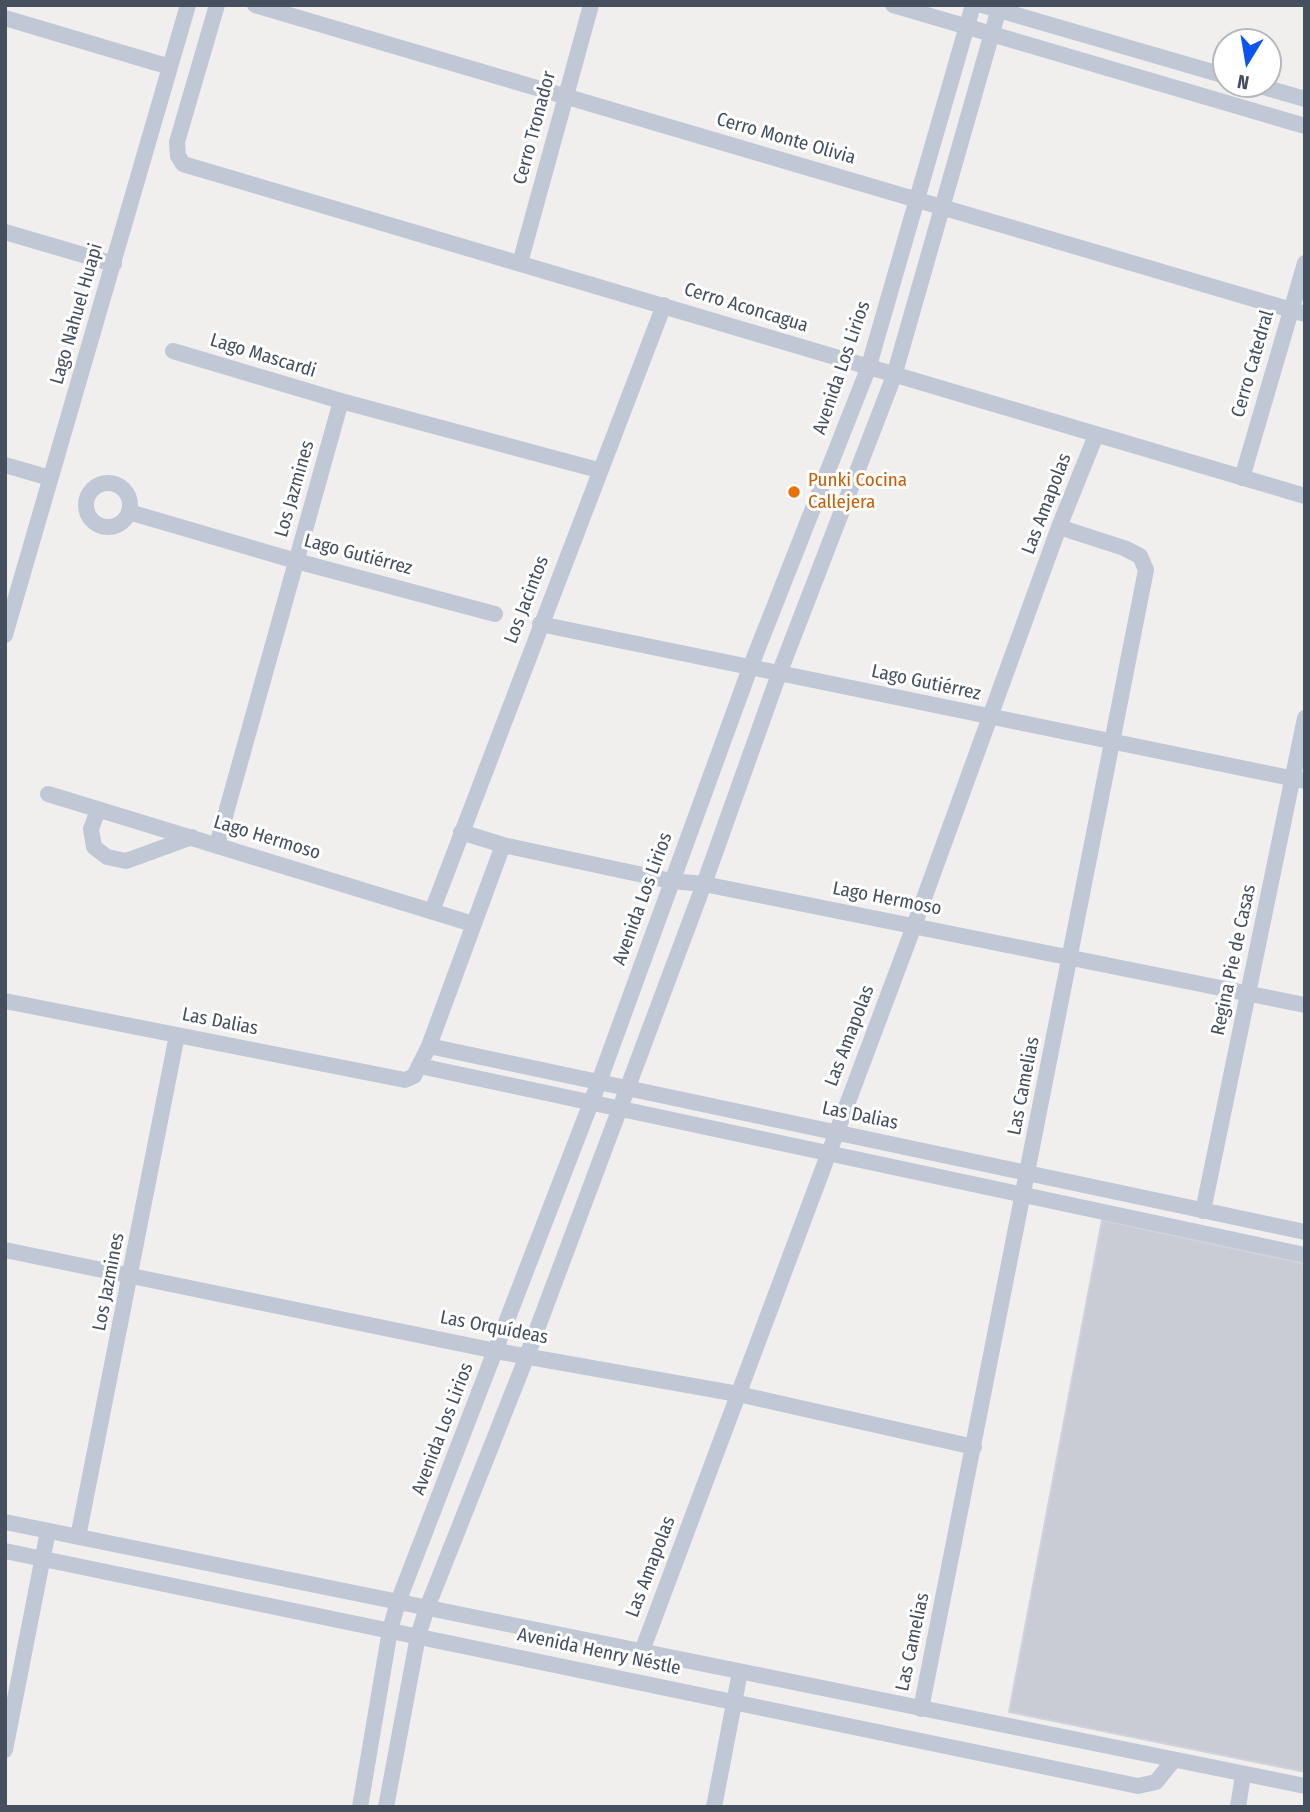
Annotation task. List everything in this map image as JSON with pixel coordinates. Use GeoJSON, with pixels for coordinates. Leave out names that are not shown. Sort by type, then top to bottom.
{"type":"FeatureCollection","features":[{"type":"Feature","properties":{"kind":"street","name":"Lago Nahuel Huapi"},"geometry":{"type":"LineString","coordinates":[[5,635],[188,5]]}},
{"type":"Feature","properties":{"kind":"street","name":"Cerro Aconcagua"},"geometry":{"type":"LineString","coordinates":[[217,5],[177,142],[178,156],[183,164],[664,305],[868,369],[1305,496]]}},
{"type":"Feature","properties":{"kind":"street","name":"Cerro Monte Olivia"},"geometry":{"type":"LineString","coordinates":[[255,5],[1298,312]]}},
{"type":"Feature","properties":{"kind":"street","name":"Cerro Tronador"},"geometry":{"type":"LineString","coordinates":[[520,263],[592,5]]}},
{"type":"Feature","properties":{"kind":"street"},"geometry":{"type":"LineString","coordinates":[[893,5],[1305,126]]}},
{"type":"Feature","properties":{"kind":"street","name":"Avenida Los Lirios"},"geometry":{"type":"LineString","coordinates":[[360,1807],[390,1630],[398,1602],[592,1103],[750,668],[868,369],[973,5]]}},
{"type":"Feature","properties":{"kind":"street"},"geometry":{"type":"LineString","coordinates":[[982,5],[1212,72]]}},
{"type":"Feature","properties":{"kind":"street"},"geometry":{"type":"LineString","coordinates":[[386,1807],[418,1636],[427,1608],[527,1356],[704,884],[779,674],[894,376],[999,8]]}},
{"type":"Feature","properties":{"kind":"street"},"geometry":{"type":"LineString","coordinates":[[5,19],[170,67]]}},
{"type":"Feature","properties":{"kind":"street"},"geometry":{"type":"LineString","coordinates":[[1282,92],[1305,99]]}},
{"type":"Feature","properties":{"kind":"street"},"geometry":{"type":"LineString","coordinates":[[5,232],[114,264]]}},
{"type":"Feature","properties":{"kind":"street","name":"Cerro Catedral"},"geometry":{"type":"LineString","coordinates":[[1242,478],[1298,312],[1305,263]]}},
{"type":"Feature","properties":{"kind":"street","name":"Los Jacintos"},"geometry":{"type":"LineString","coordinates":[[432,911],[598,470],[664,305]]}},
{"type":"Feature","properties":{"kind":"street","name":"Lago Mascardi"},"geometry":{"type":"LineString","coordinates":[[173,351],[341,401]]}},
{"type":"Feature","properties":{"kind":"street"},"geometry":{"type":"LineString","coordinates":[[341,401],[598,470]]}},
{"type":"Feature","properties":{"kind":"street","name":"Los Jazmines"},"geometry":{"type":"LineString","coordinates":[[217,845],[341,401]]}},
{"type":"Feature","properties":{"kind":"street","name":"Las Amapolas"},"geometry":{"type":"LineString","coordinates":[[642,1651],[914,926],[1059,527],[1096,435]]}},
{"type":"Feature","properties":{"kind":"street"},"geometry":{"type":"LineString","coordinates":[[5,465],[50,478]]}},
{"type":"Feature","properties":{"kind":"street","name":"Lago Gutiérrez"},"geometry":{"type":"LineString","coordinates":[[129,512],[296,561],[495,614]]}},
{"type":"Feature","properties":{"kind":"street","name":"Las Camelias"},"geometry":{"type":"LineString","coordinates":[[921,1709],[1146,570],[1140,556],[1124,548],[1059,527]]}},
{"type":"Feature","properties":{"kind":"street","name":"Lago Gutiérrez"},"geometry":{"type":"LineString","coordinates":[[540,624],[1299,780]]}},
{"type":"Feature","properties":{"kind":"street","name":"Regina Pie de Casas"},"geometry":{"type":"LineString","coordinates":[[1203,1210],[1248,993],[1299,780],[1304,725]]}},
{"type":"Feature","properties":{"kind":"street","name":"Lago Hermoso"},"geometry":{"type":"LineString","coordinates":[[47,794],[473,924]]}},
{"type":"Feature","properties":{"kind":"street"},"geometry":{"type":"LineString","coordinates":[[99,810],[92,829],[94,847],[107,857],[126,861],[191,837]]}},
{"type":"Feature","properties":{"kind":"street","name":"Lago Hermoso"},"geometry":{"type":"LineString","coordinates":[[461,832],[503,845],[671,881],[704,884],[1305,1005]]}},
{"type":"Feature","properties":{"kind":"street"},"geometry":{"type":"LineString","coordinates":[[503,845],[420,1066],[1305,1255]]}},
{"type":"Feature","properties":{"kind":"street","name":"Las Dalias"},"geometry":{"type":"LineString","coordinates":[[5,1001],[405,1080],[411,1079],[420,1066]]}},
{"type":"Feature","properties":{"kind":"street","name":"Los Jazmines"},"geometry":{"type":"LineString","coordinates":[[78,1537],[132,1276],[177,1035]]}},
{"type":"Feature","properties":{"kind":"street","name":"Las Dalias"},"geometry":{"type":"LineString","coordinates":[[429,1046],[1305,1232]]}},
{"type":"Feature","properties":{"kind":"street","name":"Las Orquídeas"},"geometry":{"type":"LineString","coordinates":[[5,1250],[496,1351],[738,1394],[974,1447]]}},
{"type":"Feature","properties":{"kind":"street","name":"Avenida Henry Néstle"},"geometry":{"type":"LineString","coordinates":[[5,1522],[1305,1786]]}},
{"type":"Feature","properties":{"kind":"street"},"geometry":{"type":"LineString","coordinates":[[5,1750],[47,1531]]}},
{"type":"Feature","properties":{"kind":"street","name":"Avenida Henry Néstle"},"geometry":{"type":"LineString","coordinates":[[5,1551],[1138,1786],[1156,1782],[1173,1760]]}},
{"type":"Feature","properties":{"kind":"street"},"geometry":{"type":"LineString","coordinates":[[714,1807],[740,1672]]}},
{"type":"Feature","properties":{"kind":"street"},"geometry":{"type":"LineString","coordinates":[[1238,1807],[1243,1775]]}},
{"type":"Feature","properties":{"kind":"building"},"geometry":{"type":"Polygon","coordinates":[[[1102,1220],[1305,1264],[1305,1772],[1009,1712],[1102,1220]]]}},
{"type":"Feature","properties":{"kind":"place","name":"Punki Cocina Callejera"},"geometry":{"type":"Point","coordinates":[794,492]}}]}
